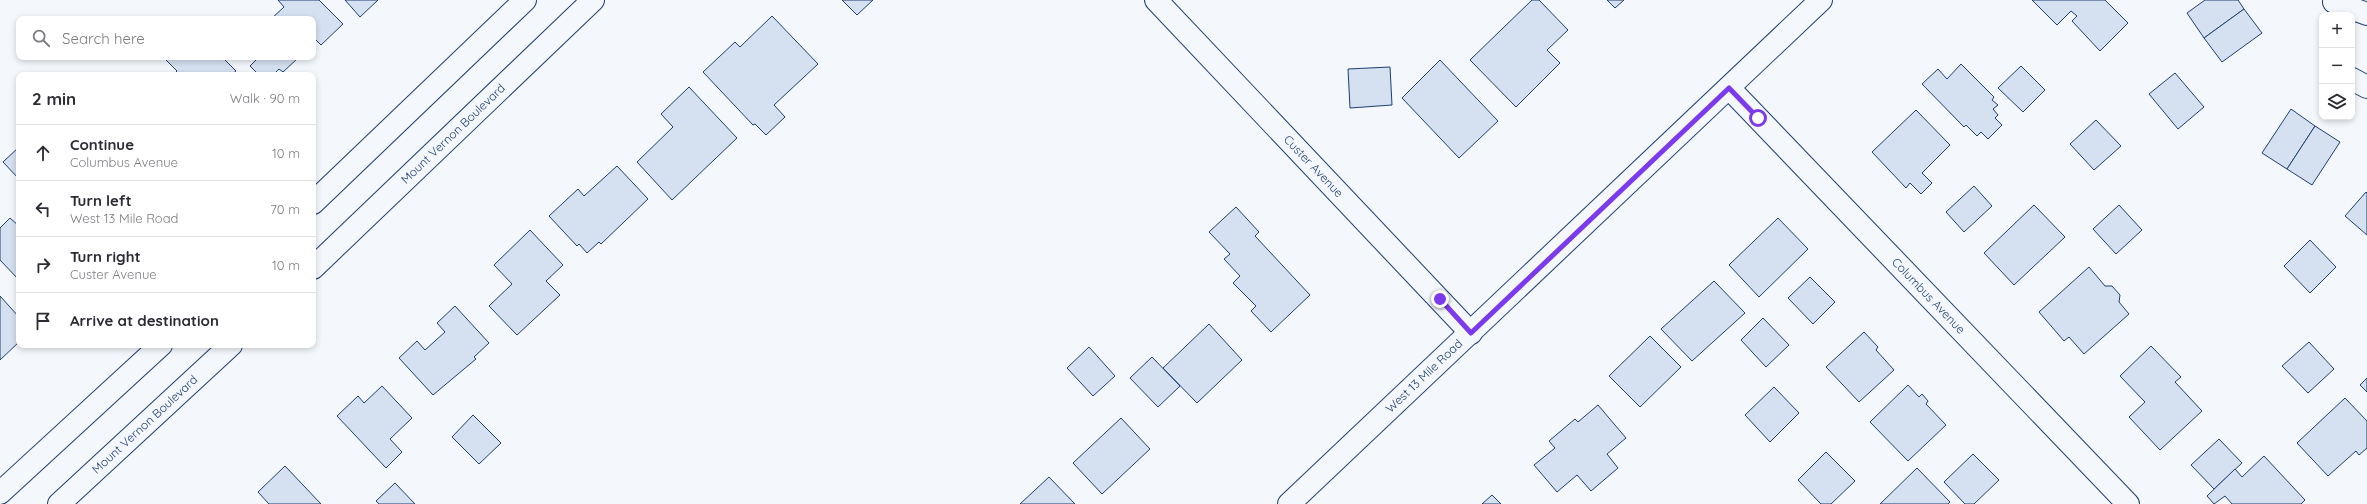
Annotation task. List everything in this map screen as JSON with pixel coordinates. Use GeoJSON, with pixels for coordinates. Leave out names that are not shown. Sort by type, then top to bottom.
{"type":"FeatureCollection","features":[{"type":"Feature","properties":{"kind":"street"},"geometry":{"type":"LineString","coordinates":[[316,200],[525,0]]}},
{"type":"Feature","properties":{"kind":"street","name":"Mount Vernon Boulevard"},"geometry":{"type":"LineString","coordinates":[[316,265],[593,0]]}},
{"type":"Feature","properties":{"kind":"street","name":"Custer Avenue"},"geometry":{"type":"LineString","coordinates":[[1156,0],[1471,333]]}},
{"type":"Feature","properties":{"kind":"street","name":"West 13 Mile Road"},"geometry":{"type":"LineString","coordinates":[[1289,504],[1821,0]]}},
{"type":"Feature","properties":{"kind":"street"},"geometry":{"type":"LineString","coordinates":[[2334,6],[2367,14]]}},
{"type":"Feature","properties":{"kind":"street"},"geometry":{"type":"LineString","coordinates":[[2355,81],[2367,87]]}},
{"type":"Feature","properties":{"kind":"street","name":"Columbus Avenue"},"geometry":{"type":"LineString","coordinates":[[1729,88],[2128,504]]}},
{"type":"Feature","properties":{"kind":"street"},"geometry":{"type":"LineString","coordinates":[[0,493],[158,348]]}},
{"type":"Feature","properties":{"kind":"street","name":"Mount Vernon Boulevard"},"geometry":{"type":"LineString","coordinates":[[59,504],[228,348]]}},
{"type":"Feature","properties":{"kind":"building"},"geometry":{"type":"Polygon","coordinates":[[[278,0],[319,0],[343,24],[321,45],[316,40],[316,16],[274,16],[284,7],[278,0]]]}},
{"type":"Feature","properties":{"kind":"building"},"geometry":{"type":"Polygon","coordinates":[[[345,0],[378,0],[360,17],[345,0]]]}},
{"type":"Feature","properties":{"kind":"building"},"geometry":{"type":"Polygon","coordinates":[[[842,0],[873,0],[857,15],[842,0]]]}},
{"type":"Feature","properties":{"kind":"building"},"geometry":{"type":"Polygon","coordinates":[[[1532,0],[1539,0],[1568,30],[1547,50],[1560,63],[1516,107],[1470,60],[1532,0]]]}},
{"type":"Feature","properties":{"kind":"building"},"geometry":{"type":"Polygon","coordinates":[[[1607,0],[1624,0],[1615,8],[1607,0]]]}},
{"type":"Feature","properties":{"kind":"building"},"geometry":{"type":"Polygon","coordinates":[[[2032,0],[2105,0],[2128,23],[2100,51],[2072,21],[2077,16],[2071,11],[2057,25],[2032,0]]]}},
{"type":"Feature","properties":{"kind":"building"},"geometry":{"type":"Polygon","coordinates":[[[2205,0],[2238,0],[2244,9],[2204,38],[2187,13],[2205,0]]]}},
{"type":"Feature","properties":{"kind":"building"},"geometry":{"type":"Polygon","coordinates":[[[2244,9],[2262,33],[2222,62],[2204,38],[2244,9]]]}},
{"type":"Feature","properties":{"kind":"building"},"geometry":{"type":"Polygon","coordinates":[[[772,16],[818,64],[774,105],[785,117],[766,135],[755,124],[753,125],[703,72],[735,42],[740,47],[772,16]]]}},
{"type":"Feature","properties":{"kind":"building"},"geometry":{"type":"Polygon","coordinates":[[[166,60],[225,60],[236,71],[176,72],[177,71],[166,60]]]}},
{"type":"Feature","properties":{"kind":"building"},"geometry":{"type":"Polygon","coordinates":[[[256,60],[296,60],[283,72],[279,69],[276,72],[256,72],[250,66],[256,60]]]}},
{"type":"Feature","properties":{"kind":"building"},"geometry":{"type":"Polygon","coordinates":[[[1440,60],[1498,121],[1459,158],[1402,98],[1440,60]]]}},
{"type":"Feature","properties":{"kind":"building"},"geometry":{"type":"Polygon","coordinates":[[[1961,64],[1994,97],[1992,100],[1998,105],[1993,109],[1998,115],[1995,118],[2002,125],[1988,139],[1981,132],[1977,136],[1966,125],[1964,127],[1922,84],[1938,69],[1947,79],[1961,64]]]}},
{"type":"Feature","properties":{"kind":"building"},"geometry":{"type":"Polygon","coordinates":[[[2021,66],[2045,90],[2023,112],[1998,88],[2021,66]]]}},
{"type":"Feature","properties":{"kind":"building"},"geometry":{"type":"Polygon","coordinates":[[[1390,67],[1392,105],[1350,108],[1348,69],[1390,67]]]}},
{"type":"Feature","properties":{"kind":"building"},"geometry":{"type":"Polygon","coordinates":[[[2175,73],[2204,107],[2178,129],[2149,94],[2175,73]]]}},
{"type":"Feature","properties":{"kind":"building"},"geometry":{"type":"Polygon","coordinates":[[[689,87],[737,138],[672,200],[637,162],[673,127],[661,114],[689,87]]]}},
{"type":"Feature","properties":{"kind":"building"},"geometry":{"type":"Polygon","coordinates":[[[2291,109],[2315,126],[2287,169],[2262,153],[2291,109]]]}},
{"type":"Feature","properties":{"kind":"building"},"geometry":{"type":"Polygon","coordinates":[[[1916,110],[1950,145],[1922,173],[1932,183],[1921,194],[1910,183],[1906,188],[1872,152],[1916,110]]]}},
{"type":"Feature","properties":{"kind":"building"},"geometry":{"type":"Polygon","coordinates":[[[2096,120],[2121,146],[2094,170],[2070,144],[2096,120]]]}},
{"type":"Feature","properties":{"kind":"building"},"geometry":{"type":"Polygon","coordinates":[[[2315,126],[2340,142],[2312,185],[2287,169],[2315,126]]]}},
{"type":"Feature","properties":{"kind":"building"},"geometry":{"type":"Polygon","coordinates":[[[16,150],[16,176],[3,162],[16,150]]]}},
{"type":"Feature","properties":{"kind":"building"},"geometry":{"type":"Polygon","coordinates":[[[617,166],[648,199],[601,244],[599,242],[587,253],[579,244],[577,246],[549,216],[578,189],[584,196],[617,166]]]}},
{"type":"Feature","properties":{"kind":"building"},"geometry":{"type":"Polygon","coordinates":[[[1974,186],[1992,206],[1964,232],[1946,212],[1974,186]]]}},
{"type":"Feature","properties":{"kind":"building"},"geometry":{"type":"Polygon","coordinates":[[[2366,192],[2367,193],[2367,235],[2345,216],[2366,192]]]}},
{"type":"Feature","properties":{"kind":"building"},"geometry":{"type":"Polygon","coordinates":[[[2034,205],[2065,237],[2014,285],[1984,253],[2034,205]]]}},
{"type":"Feature","properties":{"kind":"building"},"geometry":{"type":"Polygon","coordinates":[[[2119,205],[2142,230],[2116,254],[2093,229],[2119,205]]]}},
{"type":"Feature","properties":{"kind":"building"},"geometry":{"type":"Polygon","coordinates":[[[1236,207],[1259,232],[1255,236],[1310,295],[1271,332],[1251,311],[1256,306],[1233,283],[1240,276],[1224,259],[1230,254],[1209,232],[1236,207]]]}},
{"type":"Feature","properties":{"kind":"building"},"geometry":{"type":"Polygon","coordinates":[[[10,218],[16,223],[16,277],[0,260],[0,228],[10,218]]]}},
{"type":"Feature","properties":{"kind":"building"},"geometry":{"type":"Polygon","coordinates":[[[1778,218],[1808,249],[1759,297],[1729,265],[1778,218]]]}},
{"type":"Feature","properties":{"kind":"building"},"geometry":{"type":"Polygon","coordinates":[[[530,230],[563,265],[546,281],[560,295],[517,335],[489,306],[512,284],[494,265],[530,230]]]}},
{"type":"Feature","properties":{"kind":"building"},"geometry":{"type":"Polygon","coordinates":[[[2310,240],[2336,267],[2310,293],[2284,266],[2310,240]]]}},
{"type":"Feature","properties":{"kind":"building"},"geometry":{"type":"Polygon","coordinates":[[[2089,267],[2105,286],[2112,286],[2120,295],[2119,302],[2129,314],[2084,354],[2069,337],[2064,341],[2039,312],[2089,267]]]}},
{"type":"Feature","properties":{"kind":"building"},"geometry":{"type":"Polygon","coordinates":[[[1810,277],[1835,302],[1813,324],[1788,298],[1810,277]]]}},
{"type":"Feature","properties":{"kind":"building"},"geometry":{"type":"Polygon","coordinates":[[[1714,281],[1745,313],[1692,361],[1661,329],[1714,281]]]}},
{"type":"Feature","properties":{"kind":"building"},"geometry":{"type":"Polygon","coordinates":[[[0,296],[16,314],[16,345],[0,360],[0,296]]]}},
{"type":"Feature","properties":{"kind":"building"},"geometry":{"type":"Polygon","coordinates":[[[455,306],[489,343],[474,357],[476,359],[433,395],[399,358],[417,341],[425,350],[445,332],[437,323],[455,306]]]}},
{"type":"Feature","properties":{"kind":"building"},"geometry":{"type":"Polygon","coordinates":[[[1763,318],[1789,345],[1766,367],[1741,340],[1763,318]]]}},
{"type":"Feature","properties":{"kind":"building"},"geometry":{"type":"Polygon","coordinates":[[[1209,324],[1242,360],[1197,403],[1163,368],[1209,324]]]}},
{"type":"Feature","properties":{"kind":"building"},"geometry":{"type":"Polygon","coordinates":[[[1864,332],[1878,347],[1876,350],[1894,370],[1859,402],[1826,367],[1864,332]]]}},
{"type":"Feature","properties":{"kind":"building"},"geometry":{"type":"Polygon","coordinates":[[[1650,336],[1681,367],[1640,407],[1609,376],[1650,336]]]}},
{"type":"Feature","properties":{"kind":"building"},"geometry":{"type":"Polygon","coordinates":[[[2309,342],[2334,369],[2308,393],[2282,366],[2309,342]]]}},
{"type":"Feature","properties":{"kind":"building"},"geometry":{"type":"Polygon","coordinates":[[[2151,346],[2181,377],[2175,382],[2202,411],[2160,450],[2129,417],[2145,402],[2120,376],[2151,346]]]}},
{"type":"Feature","properties":{"kind":"building"},"geometry":{"type":"Polygon","coordinates":[[[1089,347],[1115,376],[1093,396],[1067,368],[1089,347]]]}},
{"type":"Feature","properties":{"kind":"building"},"geometry":{"type":"Polygon","coordinates":[[[1152,357],[1180,386],[1158,407],[1130,378],[1152,357]]]}},
{"type":"Feature","properties":{"kind":"building"},"geometry":{"type":"Polygon","coordinates":[[[2367,378],[2367,392],[2360,385],[2367,378]]]}},
{"type":"Feature","properties":{"kind":"building"},"geometry":{"type":"Polygon","coordinates":[[[1908,385],[1919,397],[1922,394],[1928,401],[1926,404],[1946,425],[1908,461],[1870,422],[1908,385]]]}},
{"type":"Feature","properties":{"kind":"building"},"geometry":{"type":"Polygon","coordinates":[[[382,386],[412,418],[390,439],[402,452],[386,468],[337,416],[358,396],[364,403],[382,386]]]}},
{"type":"Feature","properties":{"kind":"building"},"geometry":{"type":"Polygon","coordinates":[[[1774,387],[1799,413],[1770,442],[1745,415],[1774,387]]]}},
{"type":"Feature","properties":{"kind":"building"},"geometry":{"type":"Polygon","coordinates":[[[2345,398],[2367,421],[2367,448],[2359,455],[2356,451],[2328,476],[2297,443],[2345,398]]]}},
{"type":"Feature","properties":{"kind":"building"},"geometry":{"type":"Polygon","coordinates":[[[1598,405],[1626,438],[1607,454],[1618,468],[1591,491],[1577,475],[1557,492],[1534,465],[1555,448],[1549,441],[1575,419],[1578,422],[1598,405]]]}},
{"type":"Feature","properties":{"kind":"building"},"geometry":{"type":"Polygon","coordinates":[[[473,415],[501,443],[479,464],[452,437],[473,415]]]}},
{"type":"Feature","properties":{"kind":"building"},"geometry":{"type":"Polygon","coordinates":[[[1121,418],[1150,449],[1102,494],[1073,463],[1121,418]]]}},
{"type":"Feature","properties":{"kind":"building"},"geometry":{"type":"Polygon","coordinates":[[[2219,439],[2242,463],[2214,489],[2191,465],[2219,439]]]}},
{"type":"Feature","properties":{"kind":"building"},"geometry":{"type":"Polygon","coordinates":[[[1826,452],[1855,481],[1831,504],[1821,504],[1798,480],[1826,452]]]}},
{"type":"Feature","properties":{"kind":"building"},"geometry":{"type":"Polygon","coordinates":[[[1973,454],[1999,480],[1974,504],[1965,504],[1944,482],[1973,454]]]}},
{"type":"Feature","properties":{"kind":"building"},"geometry":{"type":"Polygon","coordinates":[[[2264,456],[2305,500],[2301,504],[2232,504],[2225,496],[2214,504],[2207,496],[2235,469],[2242,477],[2264,456]]]}},
{"type":"Feature","properties":{"kind":"building"},"geometry":{"type":"Polygon","coordinates":[[[285,466],[321,504],[269,504],[258,492],[285,466]]]}},
{"type":"Feature","properties":{"kind":"building"},"geometry":{"type":"Polygon","coordinates":[[[1917,468],[1950,502],[1948,504],[1880,504],[1917,468]]]}},
{"type":"Feature","properties":{"kind":"building"},"geometry":{"type":"Polygon","coordinates":[[[1049,477],[1075,504],[1020,504],[1049,477]]]}},
{"type":"Feature","properties":{"kind":"building"},"geometry":{"type":"Polygon","coordinates":[[[395,483],[415,504],[379,504],[376,501],[395,483]]]}},
{"type":"Feature","properties":{"kind":"building"},"geometry":{"type":"Polygon","coordinates":[[[1492,495],[1501,504],[1482,504],[1492,495]]]}},
{"type":"Feature","properties":{"kind":"route"},"geometry":{"type":"LineString","coordinates":[[1440,299],[1471,333],[1729,88],[1758,118]]}}]}
